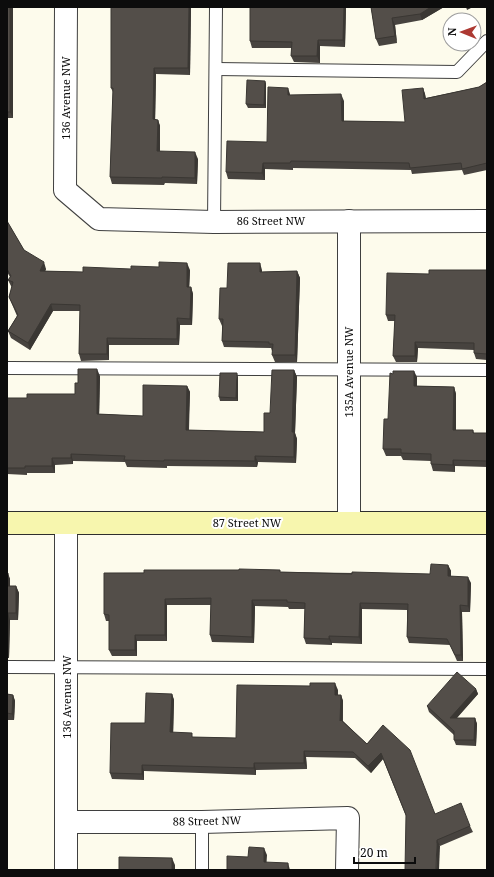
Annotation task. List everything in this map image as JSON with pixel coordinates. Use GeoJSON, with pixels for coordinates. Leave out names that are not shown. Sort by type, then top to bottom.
{"type":"FeatureCollection","features":[{"type":"Feature","properties":{"kind":"street","name":"136 Avenue NW"},"geometry":{"type":"LineString","coordinates":[[65,190],[66,7]]}},
{"type":"Feature","properties":{"kind":"street","name":"86 Street NW"},"geometry":{"type":"LineString","coordinates":[[65,190],[99,219],[214,222],[487,221]]}},
{"type":"Feature","properties":{"kind":"street","name":"135A Avenue NW"},"geometry":{"type":"LineString","coordinates":[[348,221],[349,523]]}},
{"type":"Feature","properties":{"kind":"street","name":"87 Street NW"},"geometry":{"type":"LineString","coordinates":[[7,523],[487,523]]}},
{"type":"Feature","properties":{"kind":"street","name":"136 Avenue NW"},"geometry":{"type":"LineString","coordinates":[[66,523],[66,870]]}},
{"type":"Feature","properties":{"kind":"street","name":"88 Street NW"},"geometry":{"type":"LineString","coordinates":[[66,822],[202,822],[348,818],[347,870]]}},
{"type":"Feature","properties":{"kind":"lane"},"geometry":{"type":"LineString","coordinates":[[214,222],[216,7]]}},
{"type":"Feature","properties":{"kind":"lane"},"geometry":{"type":"LineString","coordinates":[[216,69],[458,72],[487,41]]}},
{"type":"Feature","properties":{"kind":"lane"},"geometry":{"type":"LineString","coordinates":[[7,368],[487,370]]}},
{"type":"Feature","properties":{"kind":"lane"},"geometry":{"type":"LineString","coordinates":[[7,668],[487,669]]}},
{"type":"Feature","properties":{"kind":"lane"},"geometry":{"type":"LineString","coordinates":[[202,822],[202,870]]}},
{"type":"Feature","properties":{"kind":"building"},"geometry":{"type":"Polygon","coordinates":[[[7,7],[10,7],[10,112],[7,112],[7,7]]]}},
{"type":"Feature","properties":{"kind":"building"},"geometry":{"type":"Polygon","coordinates":[[[111,7],[189,7],[188,68],[154,68],[153,119],[158,120],[157,151],[195,152],[195,178],[110,177],[113,88],[111,88],[111,7]]]}},
{"type":"Feature","properties":{"kind":"building"},"geometry":{"type":"Polygon","coordinates":[[[250,7],[344,7],[343,40],[318,40],[317,56],[291,56],[292,42],[250,41],[250,7]]]}},
{"type":"Feature","properties":{"kind":"building"},"geometry":{"type":"Polygon","coordinates":[[[371,7],[431,7],[420,14],[392,18],[395,36],[376,39],[371,7]]]}},
{"type":"Feature","properties":{"kind":"building"},"geometry":{"type":"Polygon","coordinates":[[[247,80],[265,81],[264,105],[246,104],[247,80]]]}},
{"type":"Feature","properties":{"kind":"building"},"geometry":{"type":"Polygon","coordinates":[[[487,82],[487,163],[462,169],[461,163],[410,168],[409,163],[291,161],[290,163],[263,163],[262,173],[226,172],[227,141],[267,142],[268,87],[288,88],[288,95],[341,94],[342,121],[405,122],[402,90],[423,88],[424,99],[479,87],[487,82]]]}},
{"type":"Feature","properties":{"kind":"building"},"geometry":{"type":"Polygon","coordinates":[[[7,221],[24,250],[44,262],[40,271],[83,272],[83,267],[131,269],[131,266],[159,267],[159,262],[187,263],[187,287],[191,287],[190,319],[177,318],[177,339],[107,338],[107,354],[79,354],[80,305],[51,304],[28,343],[8,331],[18,315],[9,297],[13,282],[8,280],[11,276],[7,269],[7,221]]]}},
{"type":"Feature","properties":{"kind":"building"},"geometry":{"type":"Polygon","coordinates":[[[228,263],[260,263],[260,272],[297,271],[295,355],[272,355],[273,344],[269,344],[269,342],[222,341],[223,319],[219,319],[220,288],[227,288],[228,263]]]}},
{"type":"Feature","properties":{"kind":"building"},"geometry":{"type":"Polygon","coordinates":[[[429,270],[487,270],[487,354],[474,353],[474,343],[415,342],[415,356],[393,356],[395,315],[386,315],[387,273],[429,274],[429,270]]]}},
{"type":"Feature","properties":{"kind":"building"},"geometry":{"type":"Polygon","coordinates":[[[78,369],[97,369],[97,414],[143,416],[143,385],[187,386],[186,430],[264,432],[264,413],[270,413],[272,370],[294,370],[292,432],[294,432],[294,457],[255,456],[255,461],[164,461],[124,460],[125,456],[71,454],[71,458],[52,458],[52,466],[7,468],[7,398],[27,398],[27,394],[75,394],[75,383],[78,383],[78,369]]]}},
{"type":"Feature","properties":{"kind":"building"},"geometry":{"type":"Polygon","coordinates":[[[393,371],[414,371],[414,386],[454,387],[453,430],[473,430],[473,433],[487,433],[487,461],[453,460],[453,465],[431,464],[431,454],[401,453],[401,449],[383,449],[384,419],[388,419],[390,373],[393,374],[393,371]]]}},
{"type":"Feature","properties":{"kind":"building"},"geometry":{"type":"Polygon","coordinates":[[[220,373],[237,373],[236,398],[219,397],[220,373]]]}},
{"type":"Feature","properties":{"kind":"building"},"geometry":{"type":"Polygon","coordinates":[[[431,564],[448,565],[448,576],[468,577],[468,606],[460,605],[461,655],[455,655],[447,639],[407,637],[408,604],[360,603],[359,637],[329,636],[329,639],[304,638],[305,603],[287,602],[287,600],[252,600],[252,637],[210,635],[211,598],[165,599],[165,635],[135,635],[135,650],[109,650],[109,615],[104,614],[104,573],[144,573],[144,570],[239,569],[352,574],[352,572],[430,574],[431,564]]]}},
{"type":"Feature","properties":{"kind":"building"},"geometry":{"type":"Polygon","coordinates":[[[7,573],[8,586],[16,586],[16,613],[8,613],[7,651],[7,573]]]}},
{"type":"Feature","properties":{"kind":"building"},"geometry":{"type":"Polygon","coordinates":[[[457,672],[476,689],[450,718],[475,718],[474,740],[454,740],[454,731],[427,706],[457,672]]]}},
{"type":"Feature","properties":{"kind":"building"},"geometry":{"type":"Polygon","coordinates":[[[310,683],[335,683],[335,695],[341,695],[340,721],[341,720],[367,744],[383,725],[410,750],[435,814],[461,803],[470,826],[437,840],[436,870],[405,870],[406,815],[381,753],[368,766],[353,752],[304,751],[304,763],[254,763],[254,768],[142,765],[142,774],[110,773],[111,723],[145,723],[146,693],[172,694],[170,732],[192,733],[192,737],[236,738],[237,685],[310,686],[310,683]]]}},
{"type":"Feature","properties":{"kind":"building"},"geometry":{"type":"Polygon","coordinates":[[[7,694],[13,695],[12,714],[7,713],[7,694]]]}},
{"type":"Feature","properties":{"kind":"building"},"geometry":{"type":"Polygon","coordinates":[[[249,847],[264,848],[264,862],[288,863],[288,870],[227,870],[227,856],[248,857],[249,847]]]}},
{"type":"Feature","properties":{"kind":"building"},"geometry":{"type":"Polygon","coordinates":[[[119,857],[172,858],[172,870],[119,870],[119,857]]]}}]}
